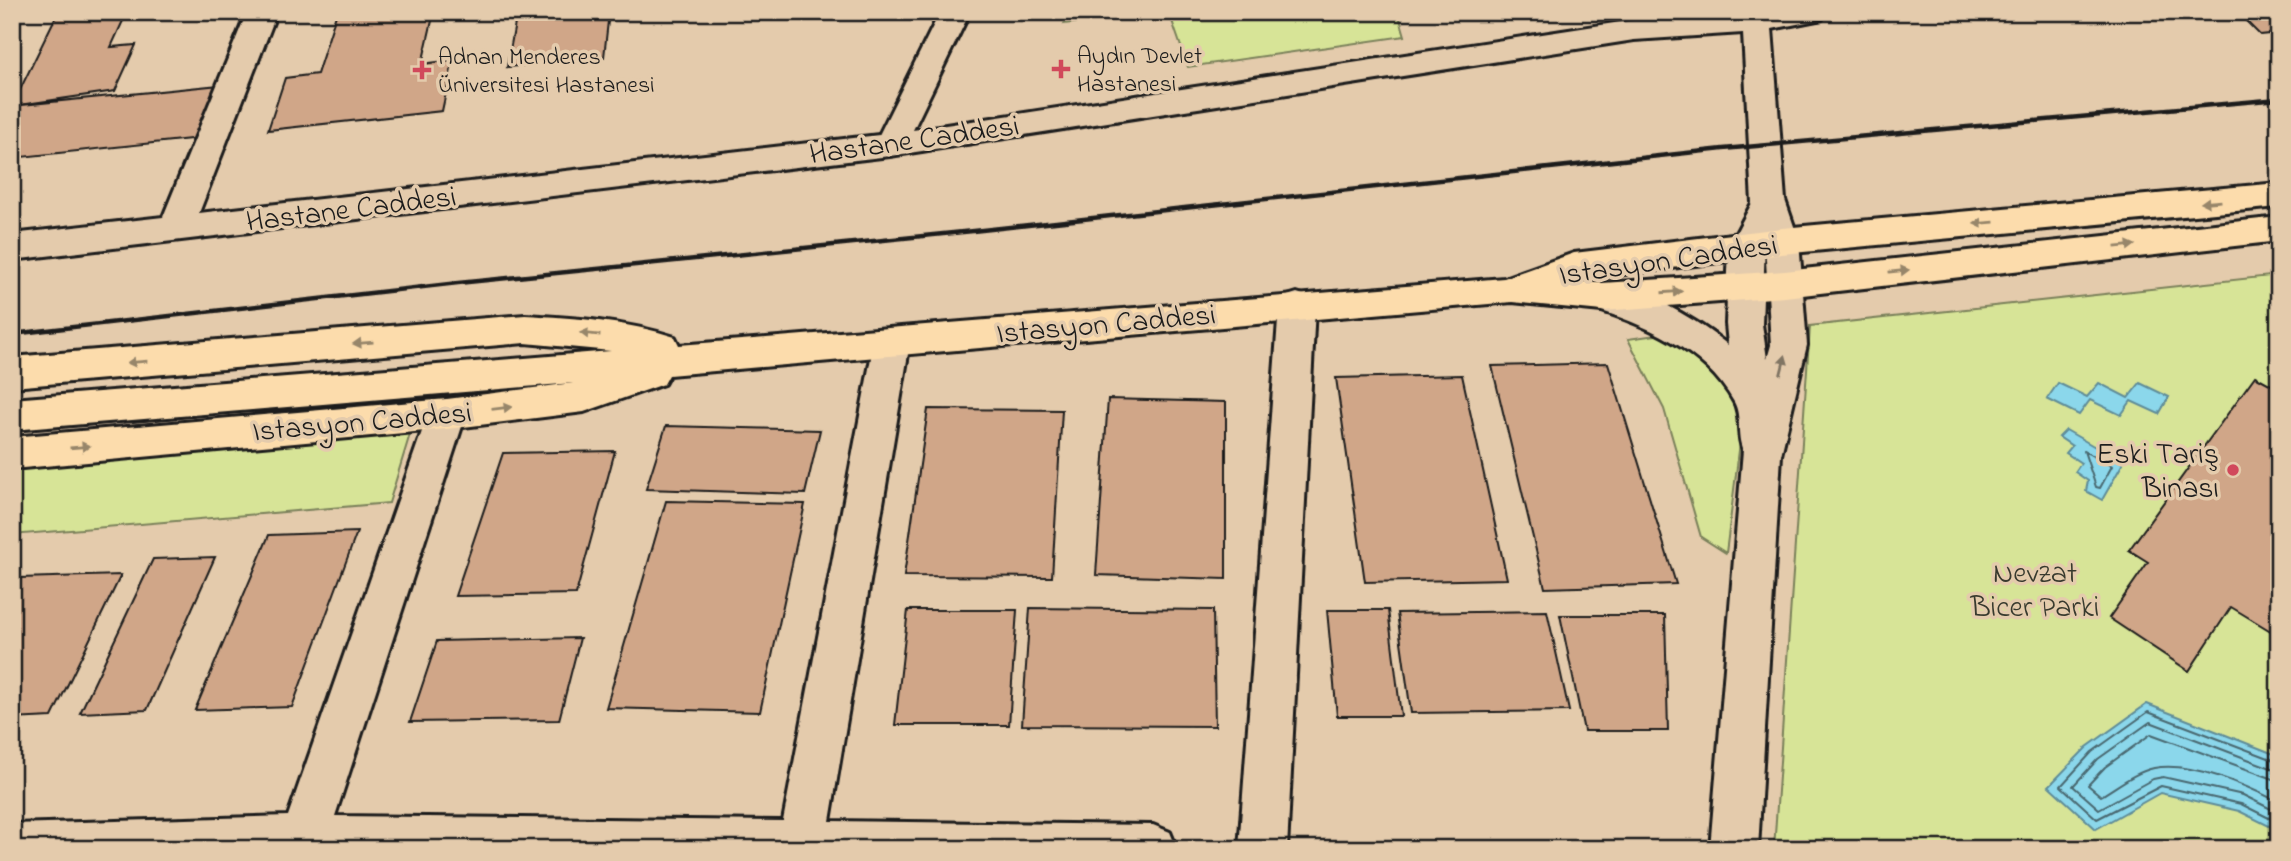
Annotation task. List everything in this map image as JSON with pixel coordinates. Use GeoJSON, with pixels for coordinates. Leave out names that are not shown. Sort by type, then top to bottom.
{"type":"FeatureCollection","features":[{"type":"Feature","properties":{"kind":"main road","name":"Istasyon Caddesi"},"geometry":{"type":"LineString","coordinates":[[12,453],[447,414],[584,397],[705,355],[1506,291],[1574,266],[1783,242],[2279,195]]}},
{"type":"Feature","properties":{"kind":"main road"},"geometry":{"type":"LineString","coordinates":[[1506,291],[1602,297],[1785,284],[2279,229]]}},
{"type":"Feature","properties":{"kind":"main road"},"geometry":{"type":"LineString","coordinates":[[12,372],[525,329],[594,333],[705,355]]}},
{"type":"Feature","properties":{"kind":"main road"},"geometry":{"type":"LineString","coordinates":[[12,415],[705,355]]}},
{"type":"Feature","properties":{"kind":"street"},"geometry":{"type":"LineString","coordinates":[[176,228],[262,12]]}},
{"type":"Feature","properties":{"kind":"street"},"geometry":{"type":"LineString","coordinates":[[890,145],[955,12]]}},
{"type":"Feature","properties":{"kind":"street"},"geometry":{"type":"LineString","coordinates":[[1634,30],[1697,12]]}},
{"type":"Feature","properties":{"kind":"street"},"geometry":{"type":"LineString","coordinates":[[1761,75],[1805,14]]}},
{"type":"Feature","properties":{"kind":"street","name":"Hastane Caddesi"},"geometry":{"type":"LineString","coordinates":[[12,247],[890,145],[1634,30],[1805,14]]}},
{"type":"Feature","properties":{"kind":"street"},"geometry":{"type":"LineString","coordinates":[[1734,849],[1761,456],[1788,345],[1783,242],[1768,201],[1758,18]]}},
{"type":"Feature","properties":{"kind":"street"},"geometry":{"type":"LineString","coordinates":[[1634,30],[1678,33],[1714,43],[1736,52],[1761,75]]}},
{"type":"Feature","properties":{"kind":"street"},"geometry":{"type":"LineString","coordinates":[[1761,456],[1744,324],[1746,246],[1768,201]]}},
{"type":"Feature","properties":{"kind":"street"},"geometry":{"type":"LineString","coordinates":[[1602,297],[1644,310],[1685,331],[1724,362],[1754,400]]}},
{"type":"Feature","properties":{"kind":"street"},"geometry":{"type":"LineString","coordinates":[[1263,849],[1297,307]]}},
{"type":"Feature","properties":{"kind":"street"},"geometry":{"type":"LineString","coordinates":[[802,845],[892,342]]}},
{"type":"Feature","properties":{"kind":"street"},"geometry":{"type":"LineString","coordinates":[[302,844],[447,414]]}},
{"type":"Feature","properties":{"kind":"street"},"geometry":{"type":"LineString","coordinates":[[12,848],[302,844],[1153,849]]}},
{"type":"Feature","properties":{"kind":"green space"},"geometry":{"type":"Polygon","coordinates":[[[1070,12],[1157,12],[1064,24],[1070,12]]]}},
{"type":"Feature","properties":{"kind":"green space"},"geometry":{"type":"Polygon","coordinates":[[[1169,12],[1398,12],[1405,36],[1188,67],[1169,12]]]}},
{"type":"Feature","properties":{"kind":"green space","name":"Nevzat Bicer Parki"},"geometry":{"type":"Polygon","coordinates":[[[2279,275],[2279,849],[1774,849],[1810,326],[2279,275]]]}},
{"type":"Feature","properties":{"kind":"green space"},"geometry":{"type":"Polygon","coordinates":[[[1670,333],[1729,377],[1743,419],[1726,553],[1701,537],[1664,409],[1628,339],[1670,333]]]}},
{"type":"Feature","properties":{"kind":"green space"},"geometry":{"type":"Polygon","coordinates":[[[410,434],[389,503],[12,535],[12,466],[410,434]]]}},
{"type":"Feature","properties":{"kind":"water"},"geometry":{"type":"Polygon","coordinates":[[[2058,383],[2087,397],[2099,383],[2128,398],[2140,383],[2169,397],[2159,414],[2131,401],[2121,415],[2090,400],[2079,415],[2047,399],[2058,383]]]}},
{"type":"Feature","properties":{"kind":"water"},"geometry":{"type":"Polygon","coordinates":[[[2066,430],[2123,463],[2102,500],[2086,491],[2088,481],[2075,472],[2081,463],[2066,453],[2072,446],[2059,437],[2066,430]]]}},
{"type":"Feature","properties":{"kind":"water"},"geometry":{"type":"Polygon","coordinates":[[[2147,704],[2279,756],[2279,831],[2239,811],[2160,793],[2096,829],[2049,786],[2087,747],[2147,704]]]}},
{"type":"Feature","properties":{"kind":"building"},"geometry":{"type":"Polygon","coordinates":[[[58,12],[127,12],[111,47],[136,45],[115,91],[12,106],[58,12]]]}},
{"type":"Feature","properties":{"kind":"building"},"geometry":{"type":"Polygon","coordinates":[[[337,12],[434,12],[422,64],[453,60],[442,111],[268,130],[285,78],[317,74],[337,12]]]}},
{"type":"Feature","properties":{"kind":"building"},"geometry":{"type":"Polygon","coordinates":[[[517,12],[609,12],[604,57],[507,67],[517,12]]]}},
{"type":"Feature","properties":{"kind":"building"},"geometry":{"type":"Polygon","coordinates":[[[2237,12],[2279,12],[2279,33],[2260,35],[2237,12]]]}},
{"type":"Feature","properties":{"kind":"building"},"geometry":{"type":"Polygon","coordinates":[[[220,85],[200,138],[12,158],[12,106],[220,85]]]}},
{"type":"Feature","properties":{"kind":"building"},"geometry":{"type":"Polygon","coordinates":[[[1608,363],[1676,584],[1545,588],[1492,366],[1608,363]]]}},
{"type":"Feature","properties":{"kind":"building"},"geometry":{"type":"Polygon","coordinates":[[[1462,375],[1507,579],[1365,582],[1336,378],[1462,375]]]}},
{"type":"Feature","properties":{"kind":"building","name":"Eski Tariş Binası"},"geometry":{"type":"Polygon","coordinates":[[[2255,376],[2279,389],[2279,636],[2231,607],[2189,671],[2109,618],[2148,562],[2129,550],[2255,376]]]}},
{"type":"Feature","properties":{"kind":"building"},"geometry":{"type":"Polygon","coordinates":[[[1108,399],[1226,402],[1226,579],[1096,575],[1108,399]]]}},
{"type":"Feature","properties":{"kind":"building"},"geometry":{"type":"Polygon","coordinates":[[[928,409],[1062,410],[1052,577],[904,576],[928,409]]]}},
{"type":"Feature","properties":{"kind":"building"},"geometry":{"type":"Polygon","coordinates":[[[666,426],[820,430],[805,494],[646,489],[666,426]]]}},
{"type":"Feature","properties":{"kind":"building"},"geometry":{"type":"Polygon","coordinates":[[[615,451],[576,594],[455,596],[503,453],[615,451]]]}},
{"type":"Feature","properties":{"kind":"building"},"geometry":{"type":"Polygon","coordinates":[[[666,501],[805,504],[760,712],[606,708],[666,501]]]}},
{"type":"Feature","properties":{"kind":"building"},"geometry":{"type":"Polygon","coordinates":[[[357,532],[292,707],[195,710],[269,535],[357,532]]]}},
{"type":"Feature","properties":{"kind":"building"},"geometry":{"type":"Polygon","coordinates":[[[215,557],[147,710],[80,713],[153,559],[215,557]]]}},
{"type":"Feature","properties":{"kind":"building"},"geometry":{"type":"Polygon","coordinates":[[[121,575],[52,717],[12,719],[12,590],[19,578],[121,575]]]}},
{"type":"Feature","properties":{"kind":"building"},"geometry":{"type":"Polygon","coordinates":[[[1030,608],[1213,610],[1215,726],[1022,725],[1030,608]]]}},
{"type":"Feature","properties":{"kind":"building"},"geometry":{"type":"Polygon","coordinates":[[[908,610],[1017,610],[1009,725],[895,725],[908,610]]]}},
{"type":"Feature","properties":{"kind":"building"},"geometry":{"type":"Polygon","coordinates":[[[1327,610],[1388,610],[1401,716],[1337,716],[1327,610]]]}},
{"type":"Feature","properties":{"kind":"building"},"geometry":{"type":"Polygon","coordinates":[[[1547,611],[1569,711],[1411,713],[1397,613],[1547,611]]]}},
{"type":"Feature","properties":{"kind":"building"},"geometry":{"type":"Polygon","coordinates":[[[1560,615],[1665,615],[1668,731],[1584,731],[1560,615]]]}},
{"type":"Feature","properties":{"kind":"building"},"geometry":{"type":"Polygon","coordinates":[[[580,638],[559,720],[410,722],[437,641],[580,638]]]}},
{"type":"Feature","properties":{"kind":"railway"},"geometry":{"type":"LineString","coordinates":[[12,334],[458,283],[973,231],[1723,149],[2279,99]]}},
{"type":"Feature","properties":{"kind":"place","name":"Aydın Devlet Hastanesi"},"geometry":{"type":"Point","coordinates":[1061,69]}},
{"type":"Feature","properties":{"kind":"place","name":"Adnan Menderes Üniversitesi Hastanesi"},"geometry":{"type":"Point","coordinates":[422,70]}},
{"type":"Feature","properties":{"kind":"place","name":"Eski Tariş Binası"},"geometry":{"type":"Point","coordinates":[2233,470]}}]}
